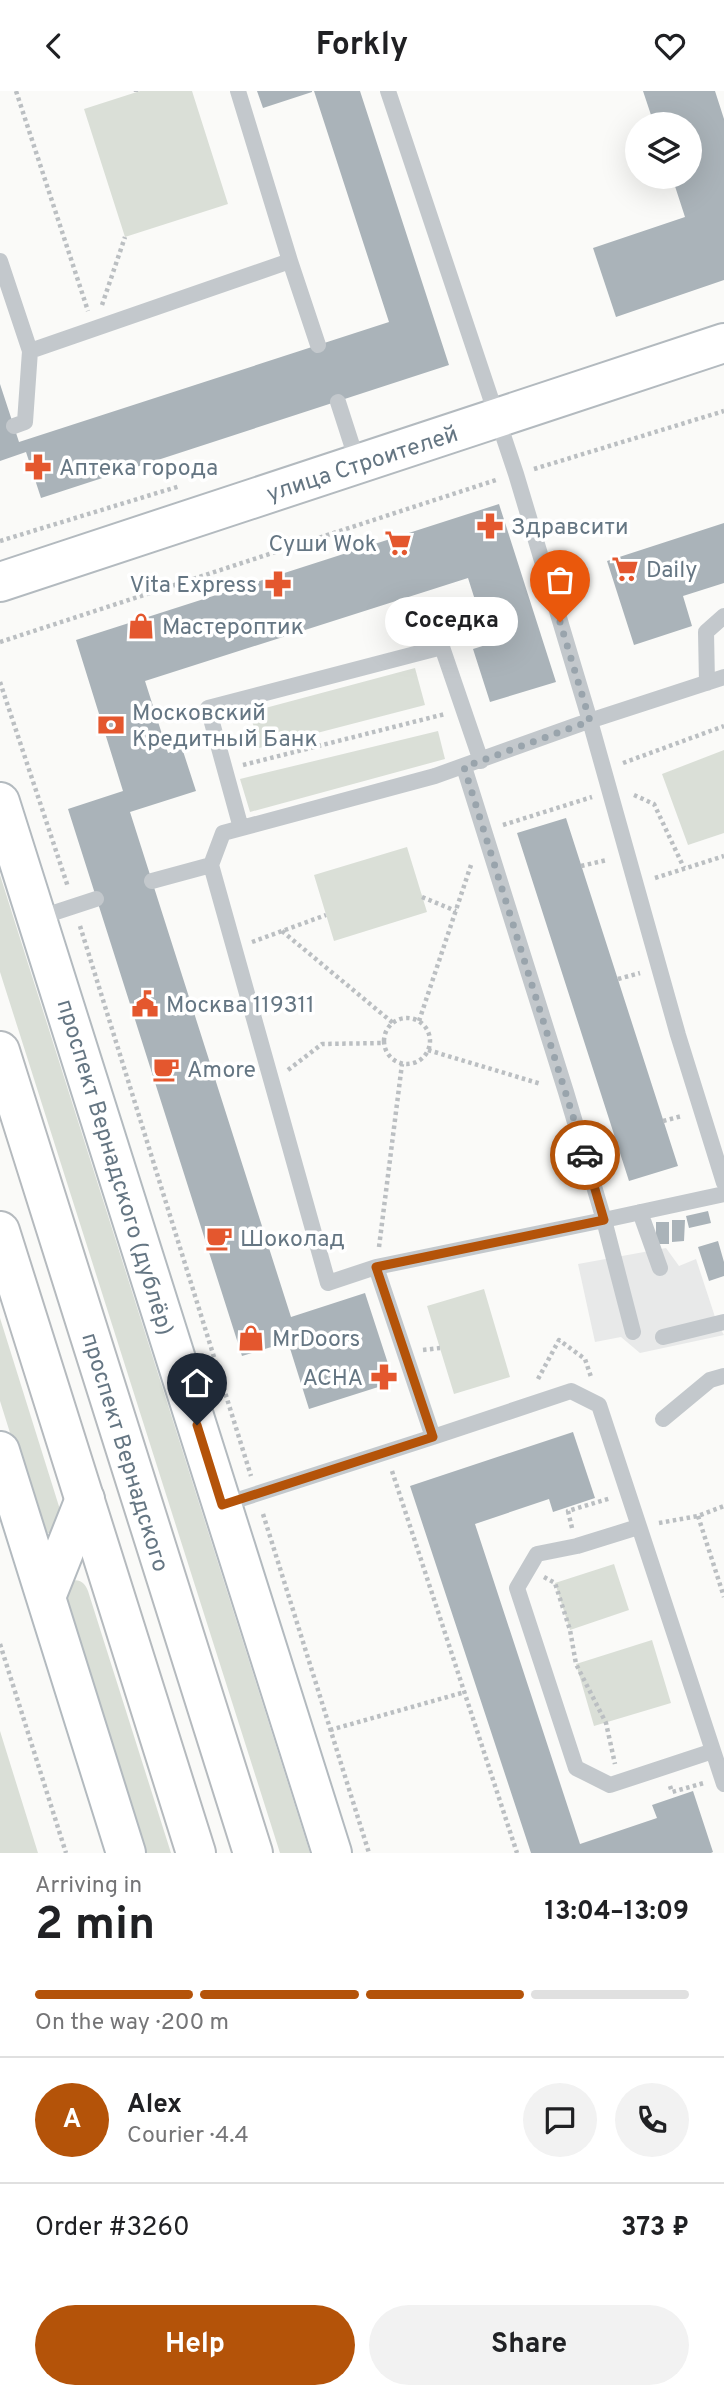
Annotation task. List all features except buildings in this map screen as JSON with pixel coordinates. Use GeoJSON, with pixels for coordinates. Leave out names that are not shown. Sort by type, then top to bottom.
{"type":"FeatureCollection","features":[{"type":"Feature","properties":{"kind":"street","name":"улица Строителей"},"geometry":{"type":"LineString","coordinates":[[0,582],[724,343]]}},
{"type":"Feature","properties":{"kind":"street","name":"проспект Вернадского (дублёр)"},"geometry":{"type":"LineString","coordinates":[[0,802],[239,1499],[332,1853]]}},
{"type":"Feature","properties":{"kind":"street","name":"проспект Вернадского"},"geometry":{"type":"LineString","coordinates":[[0,1051],[253,1853]]}},
{"type":"Feature","properties":{"kind":"street"},"geometry":{"type":"LineString","coordinates":[[0,1231],[197,1853]]}},
{"type":"Feature","properties":{"kind":"street"},"geometry":{"type":"LineString","coordinates":[[0,1451],[126,1853]]}},
{"type":"Feature","properties":{"kind":"street"},"geometry":{"type":"LineString","coordinates":[[46,1597],[85,1499]]}},
{"type":"Feature","properties":{"kind":"lane"},"geometry":{"type":"LineString","coordinates":[[238,91],[318,345]]}},
{"type":"Feature","properties":{"kind":"lane"},"geometry":{"type":"LineString","coordinates":[[388,91],[499,418],[590,721],[696,1098],[724,1183]]}},
{"type":"Feature","properties":{"kind":"lane"},"geometry":{"type":"LineString","coordinates":[[0,261],[30,351],[25,422],[14,426]]}},
{"type":"Feature","properties":{"kind":"lane"},"geometry":{"type":"LineString","coordinates":[[30,351],[290,261]]}},
{"type":"Feature","properties":{"kind":"lane"},"geometry":{"type":"LineString","coordinates":[[338,402],[358,464]]}},
{"type":"Feature","properties":{"kind":"lane"},"geometry":{"type":"LineString","coordinates":[[707,683],[706,632],[724,616]]}},
{"type":"Feature","properties":{"kind":"lane"},"geometry":{"type":"LineString","coordinates":[[241,828],[208,708],[442,647],[481,761]]}},
{"type":"Feature","properties":{"kind":"lane"},"geometry":{"type":"LineString","coordinates":[[724,677],[590,721],[464,767],[223,833],[211,865],[328,1283],[376,1267],[724,1194]]}},
{"type":"Feature","properties":{"kind":"lane"},"geometry":{"type":"LineString","coordinates":[[464,767],[566,1092],[604,1220],[633,1332]]}},
{"type":"Feature","properties":{"kind":"lane"},"geometry":{"type":"LineString","coordinates":[[152,881],[211,865]]}},
{"type":"Feature","properties":{"kind":"lane"},"geometry":{"type":"LineString","coordinates":[[38,918],[96,899]]}},
{"type":"Feature","properties":{"kind":"lane"},"geometry":{"type":"LineString","coordinates":[[640,1212],[660,1268]]}},
{"type":"Feature","properties":{"kind":"lane"},"geometry":{"type":"LineString","coordinates":[[376,1267],[433,1437]]}},
{"type":"Feature","properties":{"kind":"lane"},"geometry":{"type":"LineString","coordinates":[[663,1337],[724,1322]]}},
{"type":"Feature","properties":{"kind":"lane"},"geometry":{"type":"LineString","coordinates":[[663,1419],[710,1380],[724,1376]]}},
{"type":"Feature","properties":{"kind":"lane"},"geometry":{"type":"LineString","coordinates":[[239,1499],[571,1391],[599,1405],[724,1784]]}},
{"type":"Feature","properties":{"kind":"lane"},"geometry":{"type":"LineString","coordinates":[[638,1527],[577,1546],[537,1554],[517,1588],[576,1768],[610,1785],[713,1751]]}},
{"type":"Feature","properties":{"kind":"path"},"geometry":{"type":"LineString","coordinates":[[16,91],[94,329]]}},
{"type":"Feature","properties":{"kind":"path"},"geometry":{"type":"LineString","coordinates":[[94,329],[125,237]]}},
{"type":"Feature","properties":{"kind":"path"},"geometry":{"type":"LineString","coordinates":[[0,642],[516,474],[724,411]]}},
{"type":"Feature","properties":{"kind":"path"},"geometry":{"type":"LineString","coordinates":[[0,682],[74,906],[239,1499],[330,1730],[369,1853]]}},
{"type":"Feature","properties":{"kind":"path"},"geometry":{"type":"LineString","coordinates":[[225,769],[463,709]]}},
{"type":"Feature","properties":{"kind":"path"},"geometry":{"type":"LineString","coordinates":[[615,766],[724,726]]}},
{"type":"Feature","properties":{"kind":"path"},"geometry":{"type":"LineString","coordinates":[[419,1021],[483,831],[609,791],[622,790],[654,804],[684,869]]}},
{"type":"Feature","properties":{"kind":"path"},"geometry":{"type":"LineString","coordinates":[[635,885],[724,856]]}},
{"type":"Feature","properties":{"kind":"path"},"geometry":{"type":"LineString","coordinates":[[422,897],[456,911]]}},
{"type":"Feature","properties":{"kind":"path"},"geometry":{"type":"LineString","coordinates":[[234,948],[326,915]]}},
{"type":"Feature","properties":{"kind":"path"},"geometry":{"type":"LineString","coordinates":[[282,931],[393,1023]]}},
{"type":"Feature","properties":{"kind":"path"},"geometry":{"type":"LineString","coordinates":[[405,1017],[419,1021],[428,1030],[428,1050],[417,1062],[402,1064],[390,1057],[383,1043],[384,1035],[393,1023],[405,1017]]}},
{"type":"Feature","properties":{"kind":"path"},"geometry":{"type":"LineString","coordinates":[[271,1083],[323,1044],[383,1043]]}},
{"type":"Feature","properties":{"kind":"path"},"geometry":{"type":"LineString","coordinates":[[428,1050],[566,1092]]}},
{"type":"Feature","properties":{"kind":"path"},"geometry":{"type":"LineString","coordinates":[[376,1267],[402,1064]]}},
{"type":"Feature","properties":{"kind":"path"},"geometry":{"type":"LineString","coordinates":[[523,1407],[559,1340],[586,1359]]}},
{"type":"Feature","properties":{"kind":"path"},"geometry":{"type":"LineString","coordinates":[[396,1482],[517,1853]]}},
{"type":"Feature","properties":{"kind":"path"},"geometry":{"type":"LineString","coordinates":[[577,1546],[568,1511],[628,1493]]}},
{"type":"Feature","properties":{"kind":"path"},"geometry":{"type":"LineString","coordinates":[[638,1527],[698,1516],[724,1506]]}},
{"type":"Feature","properties":{"kind":"path"},"geometry":{"type":"LineString","coordinates":[[698,1516],[724,1597]]}},
{"type":"Feature","properties":{"kind":"path"},"geometry":{"type":"LineString","coordinates":[[528,1569],[555,1583],[570,1630],[576,1664],[606,1723],[619,1782]]}},
{"type":"Feature","properties":{"kind":"path"},"geometry":{"type":"LineString","coordinates":[[0,1644],[66,1853]]}},
{"type":"Feature","properties":{"kind":"path"},"geometry":{"type":"LineString","coordinates":[[330,1730],[465,1692]]}},
{"type":"Feature","properties":{"kind":"shaded area"},"geometry":{"type":"Polygon","coordinates":[[[140,91],[192,91],[228,204],[125,237],[84,109],[140,91]]]}},
{"type":"Feature","properties":{"kind":"shaded area"},"geometry":{"type":"Polygon","coordinates":[[[415,668],[425,705],[259,748],[250,712],[415,668]]]}},
{"type":"Feature","properties":{"kind":"shaded area"},"geometry":{"type":"Polygon","coordinates":[[[438,731],[445,759],[250,812],[240,779],[438,731]]]}},
{"type":"Feature","properties":{"kind":"shaded area"},"geometry":{"type":"Polygon","coordinates":[[[724,750],[724,833],[688,845],[662,774],[724,750]]]}},
{"type":"Feature","properties":{"kind":"shaded area"},"geometry":{"type":"Polygon","coordinates":[[[407,847],[427,912],[334,941],[314,875],[407,847]]]}},
{"type":"Feature","properties":{"kind":"shaded area"},"geometry":{"type":"Polygon","coordinates":[[[0,875],[310,1853],[280,1853],[0,972],[0,875]]]}},
{"type":"Feature","properties":{"kind":"shaded area"},"geometry":{"type":"Polygon","coordinates":[[[666,1248],[679,1266],[696,1259],[717,1323],[724,1335],[640,1353],[621,1337],[595,1342],[578,1264],[666,1248]]]}},
{"type":"Feature","properties":{"kind":"shaded area"},"geometry":{"type":"Polygon","coordinates":[[[484,1289],[510,1377],[454,1394],[427,1306],[484,1289]]]}},
{"type":"Feature","properties":{"kind":"shaded area"},"geometry":{"type":"Polygon","coordinates":[[[0,1318],[62,1516],[55,1533],[47,1533],[39,1525],[0,1401],[0,1318]]]}},
{"type":"Feature","properties":{"kind":"shaded area"},"geometry":{"type":"Polygon","coordinates":[[[614,1564],[629,1610],[570,1630],[555,1583],[614,1564]]]}},
{"type":"Feature","properties":{"kind":"shaded area"},"geometry":{"type":"Polygon","coordinates":[[[72,1580],[82,1583],[88,1591],[171,1853],[145,1853],[64,1598],[72,1580]]]}},
{"type":"Feature","properties":{"kind":"shaded area"},"geometry":{"type":"Polygon","coordinates":[[[652,1640],[671,1703],[594,1726],[576,1664],[652,1640]]]}},
{"type":"Feature","properties":{"kind":"shaded area"},"geometry":{"type":"Polygon","coordinates":[[[0,1731],[38,1853],[0,1853],[0,1731]]]}},
{"type":"Feature","properties":{"kind":"way so far"},"geometry":{"type":"LineString","coordinates":[[560,622],[590,721],[464,767],[585,1155]]}},
{"type":"Feature","properties":{"kind":"place","name":"Аптека города"},"geometry":{"type":"Point","coordinates":[38,467]}},
{"type":"Feature","properties":{"kind":"place","name":"Здравсити"},"geometry":{"type":"Point","coordinates":[490,526]}},
{"type":"Feature","properties":{"kind":"place","name":"Суши Wok"},"geometry":{"type":"Point","coordinates":[398,543]}},
{"type":"Feature","properties":{"kind":"place","name":"Daily"},"geometry":{"type":"Point","coordinates":[625,569]}},
{"type":"Feature","properties":{"kind":"place","name":"Vita Express"},"geometry":{"type":"Point","coordinates":[278,584]}},
{"type":"Feature","properties":{"kind":"place","name":"Соседка"},"geometry":{"type":"Point","coordinates":[560,622]}},
{"type":"Feature","properties":{"kind":"place","name":"Мастероптик"},"geometry":{"type":"Point","coordinates":[141,626]}},
{"type":"Feature","properties":{"kind":"place","name":"Московский Кредитный Банк"},"geometry":{"type":"Point","coordinates":[111,725]}},
{"type":"Feature","properties":{"kind":"place","name":"Москва 119311"},"geometry":{"type":"Point","coordinates":[145,1004]}},
{"type":"Feature","properties":{"kind":"place","name":"Amore"},"geometry":{"type":"Point","coordinates":[166,1069]}},
{"type":"Feature","properties":{"kind":"place","name":"Шоколад"},"geometry":{"type":"Point","coordinates":[219,1238]}},
{"type":"Feature","properties":{"kind":"place","name":"MrDoors"},"geometry":{"type":"Point","coordinates":[251,1338]}},
{"type":"Feature","properties":{"kind":"place","name":"ACHA"},"geometry":{"type":"Point","coordinates":[384,1377]}},
{"type":"Feature","properties":{"kind":"route"},"geometry":{"type":"LineString","coordinates":[[197,1425],[222,1505],[433,1437],[376,1267],[604,1220],[585,1155]]}}]}
